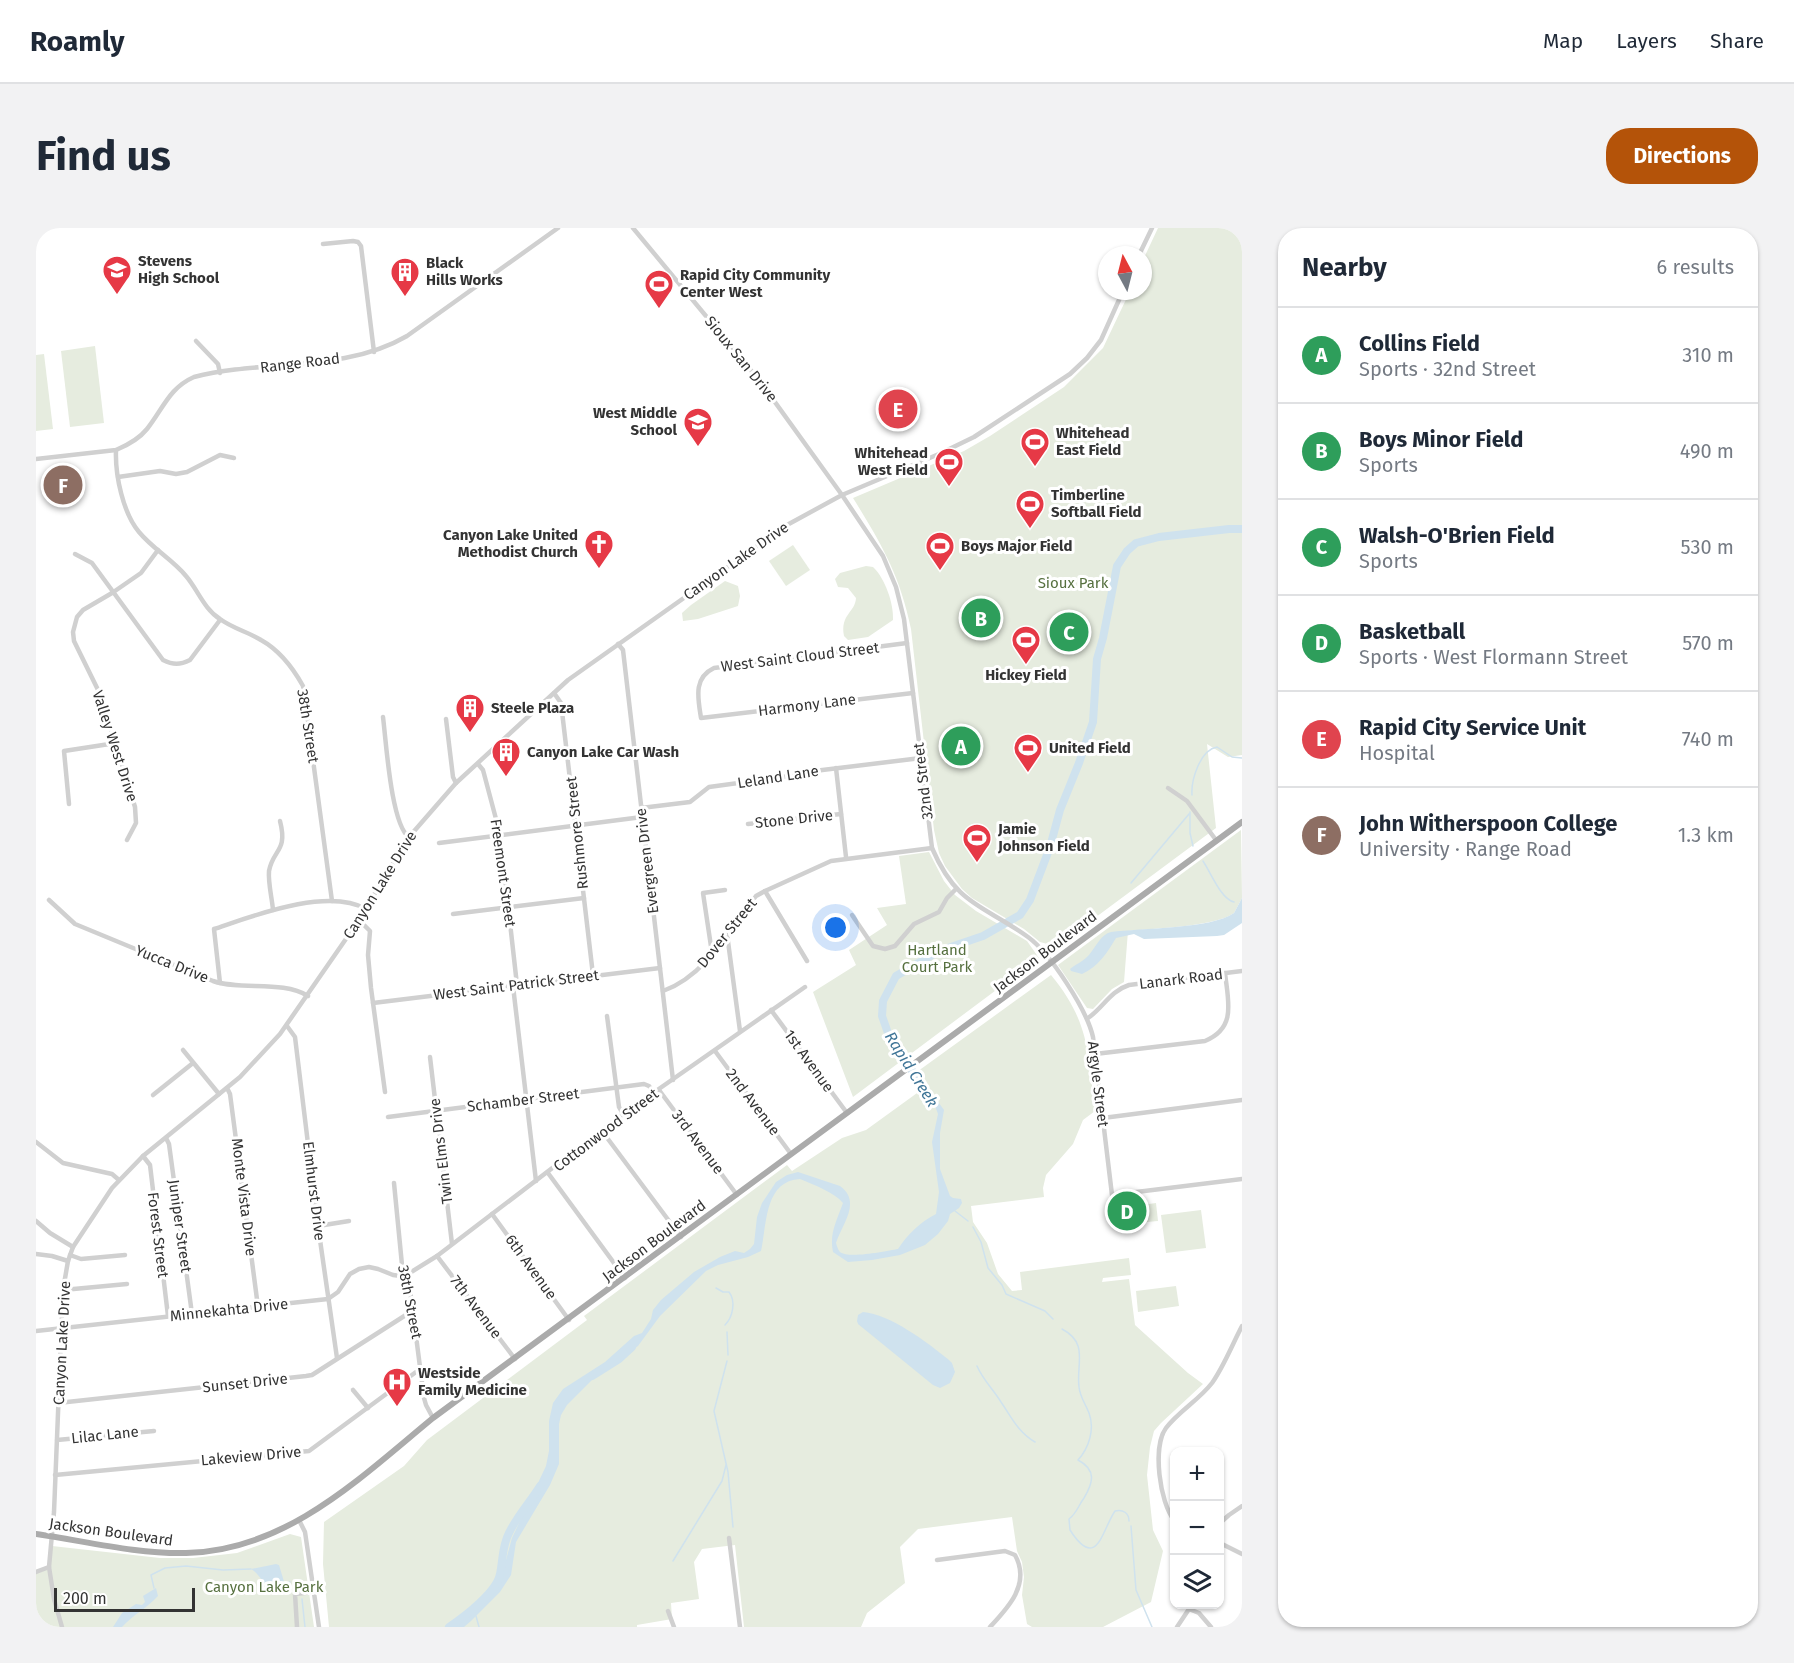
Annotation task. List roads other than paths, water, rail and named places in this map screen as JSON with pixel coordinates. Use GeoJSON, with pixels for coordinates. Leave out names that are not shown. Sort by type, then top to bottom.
{"type":"FeatureCollection","features":[{"type":"Feature","properties":{"kind":"main road","name":"Jackson Boulevard"},"geometry":{"type":"LineString","coordinates":[[36,1534],[137,1550],[188,1553],[233,1547],[266,1536],[299,1520],[346,1489],[434,1418],[1242,822]]}},
{"type":"Feature","properties":{"kind":"street","name":"Range Road"},"geometry":{"type":"LineString","coordinates":[[36,459],[116,450],[142,434],[166,399],[178,386],[194,377],[374,352],[407,336],[558,228]]}},
{"type":"Feature","properties":{"kind":"street","name":"Sioux San Drive"},"geometry":{"type":"LineString","coordinates":[[633,228],[759,380],[842,495]]}},
{"type":"Feature","properties":{"kind":"street"},"geometry":{"type":"LineString","coordinates":[[1143,246],[1152,228]]}},
{"type":"Feature","properties":{"kind":"street"},"geometry":{"type":"LineString","coordinates":[[323,244],[353,241],[358,242],[361,246],[374,352]]}},
{"type":"Feature","properties":{"kind":"street","name":"Canyon Lake Drive"},"geometry":{"type":"LineString","coordinates":[[62,1627],[54,1599],[49,1567],[53,1536],[63,1290],[73,1247],[119,1180],[143,1156],[227,1088],[257,1060],[287,1026],[308,996],[366,909],[409,837],[456,783],[568,680],[781,529],[842,495],[963,443],[1056,384],[1080,365],[1097,346],[1120,300]]}},
{"type":"Feature","properties":{"kind":"street"},"geometry":{"type":"LineString","coordinates":[[196,341],[218,364],[220,373]]}},
{"type":"Feature","properties":{"kind":"street","name":"38th Street"},"geometry":{"type":"LineString","coordinates":[[116,450],[118,477],[127,508],[139,532],[185,574],[206,606],[220,620],[261,640],[273,649],[297,674],[303,686],[332,901]]}},
{"type":"Feature","properties":{"kind":"street"},"geometry":{"type":"LineString","coordinates":[[118,477],[160,471],[176,474],[187,472],[220,455],[234,458]]}},
{"type":"Feature","properties":{"kind":"street","name":"32nd Street"},"geometry":{"type":"LineString","coordinates":[[842,495],[879,550],[890,571],[901,605],[932,848],[939,864],[956,889],[967,900],[1033,941],[1076,996],[1088,1018]]}},
{"type":"Feature","properties":{"kind":"street","name":"Valley West Drive"},"geometry":{"type":"LineString","coordinates":[[127,840],[134,830],[136,815],[100,694],[74,641],[73,632],[77,617],[83,610],[141,573],[158,550]]}},
{"type":"Feature","properties":{"kind":"street"},"geometry":{"type":"LineString","coordinates":[[75,554],[92,563],[163,660],[183,664],[190,660],[220,620]]}},
{"type":"Feature","properties":{"kind":"street","name":"West Saint Cloud Street"},"geometry":{"type":"LineString","coordinates":[[700,718],[698,687],[700,678],[714,668],[907,643]]}},
{"type":"Feature","properties":{"kind":"street","name":"Evergreen Drive"},"geometry":{"type":"LineString","coordinates":[[618,644],[623,650],[673,1080]]}},
{"type":"Feature","properties":{"kind":"street","name":"Rushmore Street"},"geometry":{"type":"LineString","coordinates":[[554,693],[561,703],[593,975]]}},
{"type":"Feature","properties":{"kind":"street","name":"Harmony Lane"},"geometry":{"type":"LineString","coordinates":[[700,718],[913,693]]}},
{"type":"Feature","properties":{"kind":"street"},"geometry":{"type":"LineString","coordinates":[[383,717],[391,789],[400,826],[404,834],[409,837]]}},
{"type":"Feature","properties":{"kind":"street"},"geometry":{"type":"LineString","coordinates":[[446,719],[453,777],[456,783]]}},
{"type":"Feature","properties":{"kind":"street"},"geometry":{"type":"LineString","coordinates":[[69,804],[64,751],[116,743]]}},
{"type":"Feature","properties":{"kind":"street","name":"Leland Lane"},"geometry":{"type":"LineString","coordinates":[[641,808],[690,802],[709,787],[921,758]]}},
{"type":"Feature","properties":{"kind":"street","name":"Freemont Street"},"geometry":{"type":"LineString","coordinates":[[478,764],[483,770],[500,834],[536,1181]]}},
{"type":"Feature","properties":{"kind":"street"},"geometry":{"type":"LineString","coordinates":[[836,768],[846,857]]}},
{"type":"Feature","properties":{"kind":"street"},"geometry":{"type":"LineString","coordinates":[[1168,788],[1187,801],[1216,840]]}},
{"type":"Feature","properties":{"kind":"street","name":"Stone Drive"},"geometry":{"type":"LineString","coordinates":[[748,824],[841,814]]}},
{"type":"Feature","properties":{"kind":"street"},"geometry":{"type":"LineString","coordinates":[[439,843],[642,817]]}},
{"type":"Feature","properties":{"kind":"street"},"geometry":{"type":"LineString","coordinates":[[273,910],[269,873],[281,847],[283,833],[280,821]]}},
{"type":"Feature","properties":{"kind":"street","name":"Dover Street"},"geometry":{"type":"LineString","coordinates":[[663,991],[678,986],[687,979],[712,953],[756,896],[765,891],[831,861],[846,857],[932,848]]}},
{"type":"Feature","properties":{"kind":"street"},"geometry":{"type":"LineString","coordinates":[[852,915],[873,946],[889,949],[895,946],[914,924],[939,912],[947,898],[956,889]]}},
{"type":"Feature","properties":{"kind":"street"},"geometry":{"type":"LineString","coordinates":[[712,953],[703,893],[725,890]]}},
{"type":"Feature","properties":{"kind":"street"},"geometry":{"type":"LineString","coordinates":[[765,891],[807,961]]}},
{"type":"Feature","properties":{"kind":"street"},"geometry":{"type":"LineString","coordinates":[[453,914],[584,898]]}},
{"type":"Feature","properties":{"kind":"street","name":"Yucca Drive"},"geometry":{"type":"LineString","coordinates":[[49,900],[75,924],[220,983],[294,989],[308,996]]}},
{"type":"Feature","properties":{"kind":"street"},"geometry":{"type":"LineString","coordinates":[[220,983],[214,929],[291,905],[332,901],[366,909]]}},
{"type":"Feature","properties":{"kind":"street"},"geometry":{"type":"LineString","coordinates":[[359,920],[370,931],[368,955],[385,1092]]}},
{"type":"Feature","properties":{"kind":"street"},"geometry":{"type":"LineString","coordinates":[[727,934],[740,1032]]}},
{"type":"Feature","properties":{"kind":"street","name":"West Saint Patrick Street"},"geometry":{"type":"LineString","coordinates":[[373,1003],[660,968]]}},
{"type":"Feature","properties":{"kind":"street","name":"Lanark Road"},"geometry":{"type":"LineString","coordinates":[[1088,1018],[1120,988],[1129,985],[1242,971]]}},
{"type":"Feature","properties":{"kind":"street"},"geometry":{"type":"LineString","coordinates":[[1095,1054],[1205,1041],[1215,1037],[1227,1021],[1229,1010],[1226,973]]}},
{"type":"Feature","properties":{"kind":"street","name":"Cottonwood Street"},"geometry":{"type":"LineString","coordinates":[[408,1274],[437,1256],[623,1114],[805,987]]}},
{"type":"Feature","properties":{"kind":"street","name":"1st Avenue"},"geometry":{"type":"LineString","coordinates":[[771,1010],[847,1113]]}},
{"type":"Feature","properties":{"kind":"street"},"geometry":{"type":"LineString","coordinates":[[607,1016],[619,1107],[623,1114]]}},
{"type":"Feature","properties":{"kind":"street","name":"Argyle Street"},"geometry":{"type":"LineString","coordinates":[[1088,1018],[1095,1054],[1112,1195],[1242,1179]]}},
{"type":"Feature","properties":{"kind":"street","name":"Elmhurst Drive"},"geometry":{"type":"LineString","coordinates":[[287,1026],[295,1037],[337,1358]]}},
{"type":"Feature","properties":{"kind":"street"},"geometry":{"type":"LineString","coordinates":[[183,1050],[219,1094]]}},
{"type":"Feature","properties":{"kind":"street","name":"2nd Avenue"},"geometry":{"type":"LineString","coordinates":[[715,1051],[791,1154]]}},
{"type":"Feature","properties":{"kind":"street","name":"Twin Elms Drive"},"geometry":{"type":"LineString","coordinates":[[430,1057],[452,1244]]}},
{"type":"Feature","properties":{"kind":"street"},"geometry":{"type":"LineString","coordinates":[[153,1095],[193,1063]]}},
{"type":"Feature","properties":{"kind":"street","name":"Schamber Street"},"geometry":{"type":"LineString","coordinates":[[388,1117],[644,1084],[657,1091]]}},
{"type":"Feature","properties":{"kind":"street","name":"Monte Vista Drive"},"geometry":{"type":"LineString","coordinates":[[227,1088],[231,1095],[258,1307]]}},
{"type":"Feature","properties":{"kind":"street","name":"3rd Avenue"},"geometry":{"type":"LineString","coordinates":[[657,1091],[737,1195]]}},
{"type":"Feature","properties":{"kind":"street"},"geometry":{"type":"LineString","coordinates":[[1103,1118],[1242,1100]]}},
{"type":"Feature","properties":{"kind":"street"},"geometry":{"type":"LineString","coordinates":[[602,1131],[681,1237]]}},
{"type":"Feature","properties":{"kind":"street","name":"Juniper Street"},"geometry":{"type":"LineString","coordinates":[[166,1138],[169,1144],[192,1314]]}},
{"type":"Feature","properties":{"kind":"street"},"geometry":{"type":"LineString","coordinates":[[36,1142],[63,1163],[112,1174],[119,1180]]}},
{"type":"Feature","properties":{"kind":"street","name":"Forest Street"},"geometry":{"type":"LineString","coordinates":[[143,1156],[150,1165],[168,1316]]}},
{"type":"Feature","properties":{"kind":"street"},"geometry":{"type":"LineString","coordinates":[[548,1173],[625,1278]]}},
{"type":"Feature","properties":{"kind":"street","name":"38th Street"},"geometry":{"type":"LineString","coordinates":[[394,1183],[402,1265],[408,1274],[426,1405],[434,1418]]}},
{"type":"Feature","properties":{"kind":"street","name":"6th Avenue"},"geometry":{"type":"LineString","coordinates":[[492,1214],[569,1320]]}},
{"type":"Feature","properties":{"kind":"street"},"geometry":{"type":"LineString","coordinates":[[36,1221],[73,1247]]}},
{"type":"Feature","properties":{"kind":"street"},"geometry":{"type":"LineString","coordinates":[[318,1226],[349,1221]]}},
{"type":"Feature","properties":{"kind":"street"},"geometry":{"type":"LineString","coordinates":[[36,1254],[68,1261]]}},
{"type":"Feature","properties":{"kind":"street"},"geometry":{"type":"LineString","coordinates":[[70,1255],[81,1259],[125,1254]]}},
{"type":"Feature","properties":{"kind":"street","name":"7th Avenue"},"geometry":{"type":"LineString","coordinates":[[437,1256],[515,1359]]}},
{"type":"Feature","properties":{"kind":"street"},"geometry":{"type":"LineString","coordinates":[[328,1299],[338,1292],[350,1274],[359,1269],[378,1269],[393,1275],[408,1274]]}},
{"type":"Feature","properties":{"kind":"street"},"geometry":{"type":"LineString","coordinates":[[63,1290],[127,1284]]}},
{"type":"Feature","properties":{"kind":"street","name":"Minnekahta Drive"},"geometry":{"type":"LineString","coordinates":[[36,1331],[328,1299]]}},
{"type":"Feature","properties":{"kind":"street","name":"Sunset Drive"},"geometry":{"type":"LineString","coordinates":[[58,1403],[312,1375],[414,1312]]}},
{"type":"Feature","properties":{"kind":"street"},"geometry":{"type":"LineString","coordinates":[[1170,1514],[1162,1496],[1160,1447],[1163,1432],[1213,1382],[1242,1326]]}},
{"type":"Feature","properties":{"kind":"street","name":"Lakeview Drive"},"geometry":{"type":"LineString","coordinates":[[56,1475],[309,1451],[416,1372],[422,1372]]}},
{"type":"Feature","properties":{"kind":"street"},"geometry":{"type":"LineString","coordinates":[[353,1390],[368,1407]]}},
{"type":"Feature","properties":{"kind":"street","name":"Lilac Lane"},"geometry":{"type":"LineString","coordinates":[[57,1440],[154,1431]]}},
{"type":"Feature","properties":{"kind":"street"},"geometry":{"type":"LineString","coordinates":[[1224,1520],[1242,1506]]}},
{"type":"Feature","properties":{"kind":"street"},"geometry":{"type":"LineString","coordinates":[[299,1520],[305,1532],[319,1627]]}},
{"type":"Feature","properties":{"kind":"street"},"geometry":{"type":"LineString","coordinates":[[729,1538],[740,1627]]}},
{"type":"Feature","properties":{"kind":"street"},"geometry":{"type":"LineString","coordinates":[[1224,1545],[1242,1554]]}},
{"type":"Feature","properties":{"kind":"street"},"geometry":{"type":"LineString","coordinates":[[937,1560],[1005,1551],[1015,1555],[1019,1574],[1017,1591],[1009,1608],[990,1627]]}},
{"type":"Feature","properties":{"kind":"street"},"geometry":{"type":"LineString","coordinates":[[36,1572],[49,1567]]}},
{"type":"Feature","properties":{"kind":"street"},"geometry":{"type":"LineString","coordinates":[[297,1627],[295,1594],[313,1592]]}},
{"type":"Feature","properties":{"kind":"street"},"geometry":{"type":"LineString","coordinates":[[1177,1627],[1189,1609]]}},
{"type":"Feature","properties":{"kind":"street"},"geometry":{"type":"LineString","coordinates":[[1193,1609],[1211,1627]]}},
{"type":"Feature","properties":{"kind":"street"},"geometry":{"type":"LineString","coordinates":[[668,1611],[674,1627]]}},
{"type":"Feature","properties":{"kind":"water"},"geometry":{"type":"Polygon","coordinates":[[[1242,898],[1242,923],[1224,935],[1144,939],[1134,934],[1116,938],[1102,959],[1088,971],[1082,974],[1070,969],[1087,957],[1107,933],[1210,922],[1234,913],[1242,898]]]}},
{"type":"Feature","properties":{"kind":"water"},"geometry":{"type":"Polygon","coordinates":[[[917,1073],[944,1110],[940,1133],[940,1169],[950,1196],[961,1199],[962,1203],[950,1214],[948,1221],[938,1234],[925,1245],[900,1255],[848,1262],[833,1252],[832,1245],[834,1227],[843,1203],[829,1192],[800,1179],[780,1187],[769,1206],[761,1251],[706,1271],[660,1316],[638,1346],[608,1364],[567,1405],[559,1424],[559,1464],[550,1485],[516,1542],[511,1575],[500,1592],[471,1621],[464,1627],[455,1627],[500,1582],[512,1538],[546,1466],[549,1451],[549,1421],[553,1403],[563,1389],[605,1362],[634,1336],[642,1333],[651,1319],[653,1310],[661,1300],[694,1272],[720,1257],[735,1251],[744,1253],[750,1249],[754,1244],[757,1217],[762,1203],[776,1182],[787,1175],[798,1172],[840,1186],[846,1192],[850,1199],[850,1206],[836,1243],[839,1251],[845,1254],[868,1254],[898,1249],[915,1229],[936,1214],[939,1192],[932,1142],[938,1114],[935,1106],[913,1077],[917,1073]]]}},
{"type":"Feature","properties":{"kind":"water"},"geometry":{"type":"Polygon","coordinates":[[[863,1312],[897,1324],[949,1360],[955,1372],[950,1383],[940,1388],[933,1385],[858,1324],[858,1315],[863,1312]]]}},
{"type":"Feature","properties":{"kind":"water"},"geometry":{"type":"Polygon","coordinates":[[[279,1565],[285,1585],[272,1590],[251,1569],[279,1565]]]}},
{"type":"Feature","properties":{"kind":"water"},"geometry":{"type":"Polygon","coordinates":[[[156,1588],[158,1596],[154,1600],[122,1627],[113,1627],[122,1613],[136,1604],[142,1605],[145,1602],[143,1596],[156,1588]]]}},
{"type":"Feature","properties":{"kind":"waterway","name":"Rapid Creek"},"geometry":{"type":"LineString","coordinates":[[922,1084],[898,1052],[888,1033],[882,1016],[883,1001],[896,976],[939,951],[983,936],[1020,915],[1030,900],[1093,722],[1097,659],[1117,566],[1127,551],[1136,543],[1159,537],[1242,529]]}},
{"type":"Feature","properties":{"kind":"waterway"},"geometry":{"type":"LineString","coordinates":[[1192,795],[1198,766],[1211,749],[1217,747],[1232,757],[1242,758]]}},
{"type":"Feature","properties":{"kind":"waterway"},"geometry":{"type":"LineString","coordinates":[[1190,812],[1190,833],[1193,846]]}},
{"type":"Feature","properties":{"kind":"waterway"},"geometry":{"type":"LineString","coordinates":[[1131,883],[1189,814]]}},
{"type":"Feature","properties":{"kind":"waterway"},"geometry":{"type":"LineString","coordinates":[[1203,861],[1221,891],[1234,902]]}},
{"type":"Feature","properties":{"kind":"waterway"},"geometry":{"type":"LineString","coordinates":[[955,1211],[968,1221]]}},
{"type":"Feature","properties":{"kind":"waterway"},"geometry":{"type":"LineString","coordinates":[[973,1227],[981,1242],[988,1268],[1002,1285],[1006,1294],[1045,1311],[1053,1319]]}},
{"type":"Feature","properties":{"kind":"waterway"},"geometry":{"type":"LineString","coordinates":[[716,1288],[729,1292],[733,1304],[732,1313],[725,1325]]}},
{"type":"Feature","properties":{"kind":"waterway"},"geometry":{"type":"LineString","coordinates":[[1062,1329],[1076,1341],[1078,1347],[1080,1391],[1091,1419],[1088,1444],[1078,1460],[1088,1468],[1092,1477],[1084,1498],[1069,1519],[1070,1530],[1079,1542],[1087,1547],[1093,1547],[1098,1543],[1115,1511],[1125,1512],[1129,1521]]}},
{"type":"Feature","properties":{"kind":"waterway"},"geometry":{"type":"LineString","coordinates":[[727,1332],[728,1355]]}},
{"type":"Feature","properties":{"kind":"waterway","name":"Rapid Creek"},"geometry":{"type":"LineString","coordinates":[[592,1376],[619,1359],[632,1347]]}},
{"type":"Feature","properties":{"kind":"waterway"},"geometry":{"type":"LineString","coordinates":[[727,1361],[714,1411],[728,1472],[733,1527]]}},
{"type":"Feature","properties":{"kind":"waterway"},"geometry":{"type":"LineString","coordinates":[[977,1366],[1016,1424],[1035,1442]]}},
{"type":"Feature","properties":{"kind":"waterway"},"geometry":{"type":"LineString","coordinates":[[673,1561],[722,1481],[726,1465]]}},
{"type":"Feature","properties":{"kind":"waterway","name":"Rapid Creek"},"geometry":{"type":"LineString","coordinates":[[449,1627],[471,1611],[498,1581],[507,1538],[540,1486]]}},
{"type":"Feature","properties":{"kind":"waterway"},"geometry":{"type":"LineString","coordinates":[[1131,1526],[1136,1590],[1152,1627]]}},
{"type":"Feature","properties":{"kind":"waterway"},"geometry":{"type":"LineString","coordinates":[[154,1588],[151,1575],[165,1568],[186,1566],[223,1570],[251,1569]]}},
{"type":"Feature","properties":{"kind":"waterway"},"geometry":{"type":"LineString","coordinates":[[295,1581],[300,1580],[301,1589]]}},
{"type":"Feature","properties":{"kind":"waterway"},"geometry":{"type":"LineString","coordinates":[[285,1583],[290,1582]]}},
{"type":"Feature","properties":{"kind":"waterway"},"geometry":{"type":"LineString","coordinates":[[302,1599],[305,1627]]}},
{"type":"Feature","properties":{"kind":"waterway"},"geometry":{"type":"LineString","coordinates":[[476,1616],[479,1627]]}},
{"type":"Feature","properties":{"kind":"place","name":"Stevens High School"},"geometry":{"type":"Point","coordinates":[117,296]}},
{"type":"Feature","properties":{"kind":"place","name":"Black Hills Works"},"geometry":{"type":"Point","coordinates":[405,298]}},
{"type":"Feature","properties":{"kind":"place","name":"Rapid City Community Center West"},"geometry":{"type":"Point","coordinates":[659,310]}},
{"type":"Feature","properties":{"kind":"place","name":"Rapid City Service Unit"},"geometry":{"type":"Point","coordinates":[898,409]}},
{"type":"Feature","properties":{"kind":"place","name":"West Middle School"},"geometry":{"type":"Point","coordinates":[698,448]}},
{"type":"Feature","properties":{"kind":"place","name":"Whitehead East Field"},"geometry":{"type":"Point","coordinates":[1035,468]}},
{"type":"Feature","properties":{"kind":"place","name":"John Witherspoon College"},"geometry":{"type":"Point","coordinates":[63,485]}},
{"type":"Feature","properties":{"kind":"place","name":"Whitehead West Field"},"geometry":{"type":"Point","coordinates":[949,488]}},
{"type":"Feature","properties":{"kind":"place","name":"Timberline Softball Field"},"geometry":{"type":"Point","coordinates":[1030,530]}},
{"type":"Feature","properties":{"kind":"place","name":"Canyon Lake United Methodist Church"},"geometry":{"type":"Point","coordinates":[599,570]}},
{"type":"Feature","properties":{"kind":"place","name":"Boys Major Field"},"geometry":{"type":"Point","coordinates":[940,572]}},
{"type":"Feature","properties":{"kind":"place","name":"Boys Minor Field"},"geometry":{"type":"Point","coordinates":[981,618]}},
{"type":"Feature","properties":{"kind":"place","name":"Walsh-O'Brien Field"},"geometry":{"type":"Point","coordinates":[1069,632]}},
{"type":"Feature","properties":{"kind":"place","name":"Hickey Field"},"geometry":{"type":"Point","coordinates":[1026,666]}},
{"type":"Feature","properties":{"kind":"place","name":"Steele Plaza"},"geometry":{"type":"Point","coordinates":[470,734]}},
{"type":"Feature","properties":{"kind":"place","name":"Collins Field"},"geometry":{"type":"Point","coordinates":[961,746]}},
{"type":"Feature","properties":{"kind":"place","name":"United Field"},"geometry":{"type":"Point","coordinates":[1028,774]}},
{"type":"Feature","properties":{"kind":"place","name":"Canyon Lake Car Wash"},"geometry":{"type":"Point","coordinates":[506,778]}},
{"type":"Feature","properties":{"kind":"place","name":"Jamie Johnson Field"},"geometry":{"type":"Point","coordinates":[977,864]}},
{"type":"Feature","properties":{"kind":"place","name":"Basketball"},"geometry":{"type":"Point","coordinates":[1127,1211]}},
{"type":"Feature","properties":{"kind":"place","name":"Westside Family Medicine"},"geometry":{"type":"Point","coordinates":[397,1408]}},
{"type":"Feature","properties":{"kind":"park label","name":"Sioux Park"},"geometry":{"type":"Point","coordinates":[1073,583]}},
{"type":"Feature","properties":{"kind":"park label","name":"Hartland Court Park"},"geometry":{"type":"Point","coordinates":[937,958]}},
{"type":"Feature","properties":{"kind":"park label","name":"Canyon Lake Park"},"geometry":{"type":"Point","coordinates":[264,1587]}}]}
